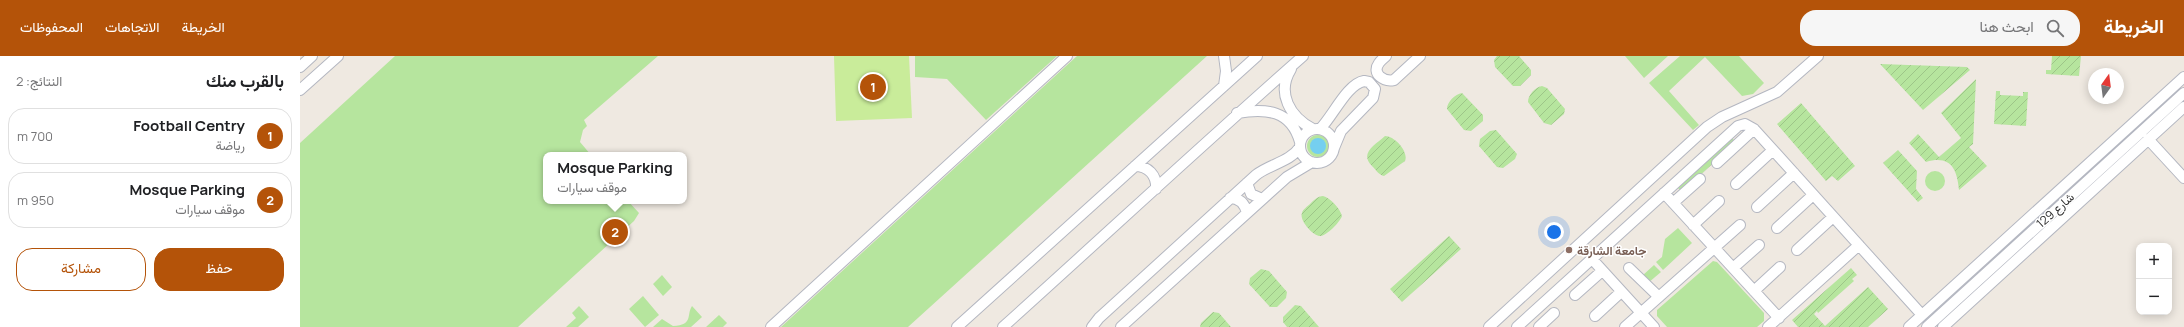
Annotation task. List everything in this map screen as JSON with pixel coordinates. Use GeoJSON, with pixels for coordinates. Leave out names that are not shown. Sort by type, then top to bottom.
{"type":"FeatureCollection","features":[{"type":"Feature","properties":{"kind":"street"},"geometry":{"type":"LineString","coordinates":[[300,67],[312,56]]}},
{"type":"Feature","properties":{"kind":"street"},"geometry":{"type":"LineString","coordinates":[[300,90],[338,56]]}},
{"type":"Feature","properties":{"kind":"street"},"geometry":{"type":"LineString","coordinates":[[771,327],[1067,56]]}},
{"type":"Feature","properties":{"kind":"street"},"geometry":{"type":"LineString","coordinates":[[1224,56],[1226,71],[1224,86]]}},
{"type":"Feature","properties":{"kind":"street"},"geometry":{"type":"LineString","coordinates":[[957,327],[1256,56]]}},
{"type":"Feature","properties":{"kind":"street"},"geometry":{"type":"LineString","coordinates":[[1003,327],[1156,189],[1237,113],[1303,56]]}},
{"type":"Feature","properties":{"kind":"street"},"geometry":{"type":"LineString","coordinates":[[1386,56],[1379,63],[1377,73],[1380,77],[1389,81],[1394,80],[1420,56]]}},
{"type":"Feature","properties":{"kind":"street"},"geometry":{"type":"LineString","coordinates":[[1489,327],[1707,126],[1722,117],[1777,92],[1818,56]]}},
{"type":"Feature","properties":{"kind":"street"},"geometry":{"type":"LineString","coordinates":[[1092,327],[1099,318],[1247,182],[1266,168],[1290,158],[1300,144],[1305,134],[1317,129],[1333,115],[1342,99],[1354,85],[1364,81],[1372,85],[1375,89],[1373,98],[1347,123],[1332,155],[1327,160],[1320,163],[1312,162],[1302,154],[1300,144],[1286,113],[1285,82],[1294,64]]}},
{"type":"Feature","properties":{"kind":"street"},"geometry":{"type":"LineString","coordinates":[[1909,327],[2184,77]]}},
{"type":"Feature","properties":{"kind":"street","name":"شارع 129"},"geometry":{"type":"LineString","coordinates":[[1926,327],[2184,93]]}},
{"type":"Feature","properties":{"kind":"street","name":"شارع 129"},"geometry":{"type":"LineString","coordinates":[[1943,327],[2184,107]]}},
{"type":"Feature","properties":{"kind":"street"},"geometry":{"type":"LineString","coordinates":[[1237,113],[1258,110],[1286,113],[1331,136],[1334,148]]}},
{"type":"Feature","properties":{"kind":"street"},"geometry":{"type":"LineString","coordinates":[[1520,326],[1738,126],[1748,125],[1754,129],[1922,316]]}},
{"type":"Feature","properties":{"kind":"street"},"geometry":{"type":"LineString","coordinates":[[1716,163],[1754,129]]}},
{"type":"Feature","properties":{"kind":"street"},"geometry":{"type":"LineString","coordinates":[[2148,139],[2184,178]]}},
{"type":"Feature","properties":{"kind":"street"},"geometry":{"type":"LineString","coordinates":[[1736,184],[1773,150]]}},
{"type":"Feature","properties":{"kind":"street"},"geometry":{"type":"LineString","coordinates":[[1121,327],[1262,199],[1291,174],[1312,162]]}},
{"type":"Feature","properties":{"kind":"street"},"geometry":{"type":"LineString","coordinates":[[1135,166],[1143,167],[1150,171],[1155,177],[1156,189]]}},
{"type":"Feature","properties":{"kind":"street"},"geometry":{"type":"LineString","coordinates":[[1757,206],[1794,173]]}},
{"type":"Feature","properties":{"kind":"street"},"geometry":{"type":"LineString","coordinates":[[1674,203],[1700,179]]}},
{"type":"Feature","properties":{"kind":"street"},"geometry":{"type":"LineString","coordinates":[[1247,182],[1251,194],[1262,199]]}},
{"type":"Feature","properties":{"kind":"street"},"geometry":{"type":"LineString","coordinates":[[1664,193],[1778,318]]}},
{"type":"Feature","properties":{"kind":"street"},"geometry":{"type":"LineString","coordinates":[[1777,228],[1813,195]]}},
{"type":"Feature","properties":{"kind":"street"},"geometry":{"type":"LineString","coordinates":[[1230,198],[1237,199],[1243,203],[1247,213]]}},
{"type":"Feature","properties":{"kind":"street"},"geometry":{"type":"LineString","coordinates":[[1693,225],[1719,201]]}},
{"type":"Feature","properties":{"kind":"street"},"geometry":{"type":"LineString","coordinates":[[1797,250],[1833,217]]}},
{"type":"Feature","properties":{"kind":"street"},"geometry":{"type":"LineString","coordinates":[[1625,327],[1740,225]]}},
{"type":"Feature","properties":{"kind":"street"},"geometry":{"type":"LineString","coordinates":[[1733,268],[1759,245]]}},
{"type":"Feature","properties":{"kind":"street"},"geometry":{"type":"LineString","coordinates":[[1769,327],[1859,245]]}},
{"type":"Feature","properties":{"kind":"street"},"geometry":{"type":"LineString","coordinates":[[1592,260],[1654,327]]}},
{"type":"Feature","properties":{"kind":"street"},"geometry":{"type":"LineString","coordinates":[[1754,291],[1780,267]]}},
{"type":"Feature","properties":{"kind":"street"},"geometry":{"type":"LineString","coordinates":[[1629,268],[1658,297]]}},
{"type":"Feature","properties":{"kind":"street"},"geometry":{"type":"LineString","coordinates":[[1575,295],[1602,271]]}},
{"type":"Feature","properties":{"kind":"street"},"geometry":{"type":"LineString","coordinates":[[1595,316],[1622,292]]}},
{"type":"Feature","properties":{"kind":"street"},"geometry":{"type":"LineString","coordinates":[[1016,327],[1019,313]]}},
{"type":"Feature","properties":{"kind":"street"},"geometry":{"type":"LineString","coordinates":[[1539,327],[1554,313]]}},
{"type":"Feature","properties":{"kind":"green space"},"geometry":{"type":"Polygon","coordinates":[[[395,56],[658,56],[584,120],[587,126],[583,130],[580,142],[588,152],[543,152],[543,204],[631,204],[639,213],[634,221],[518,327],[300,327],[300,143],[395,56]]]}},
{"type":"Feature","properties":{"kind":"green space"},"geometry":{"type":"Polygon","coordinates":[[[834,56],[909,56],[912,118],[836,121],[834,56]]]}},
{"type":"Feature","properties":{"kind":"green space"},"geometry":{"type":"Polygon","coordinates":[[[915,56],[1057,56],[986,120],[947,79],[915,77],[915,56]]]}},
{"type":"Feature","properties":{"kind":"green space"},"geometry":{"type":"Polygon","coordinates":[[[1077,56],[1207,56],[908,327],[781,327],[1077,56]]]}},
{"type":"Feature","properties":{"kind":"green space"},"geometry":{"type":"Polygon","coordinates":[[[1497,56],[1519,56],[1531,70],[1531,75],[1520,86],[1513,86],[1495,67],[1494,60],[1497,56]]]}},
{"type":"Feature","properties":{"kind":"green space"},"geometry":{"type":"Polygon","coordinates":[[[1625,56],[1668,56],[1644,78],[1625,56]]]}},
{"type":"Feature","properties":{"kind":"green space"},"geometry":{"type":"Polygon","coordinates":[[[1680,56],[1739,56],[1764,83],[1753,94],[1742,96],[1705,57],[1669,91],[1699,125],[1693,130],[1649,83],[1680,56]]]}},
{"type":"Feature","properties":{"kind":"green space"},"geometry":{"type":"Polygon","coordinates":[[[2052,56],[2081,56],[2079,76],[2046,74],[2046,70],[2051,70],[2052,56]]]}},
{"type":"Feature","properties":{"kind":"green space"},"geometry":{"type":"Polygon","coordinates":[[[1880,64],[1967,67],[1970,70],[1923,110],[1880,64]]]}},
{"type":"Feature","properties":{"kind":"green space"},"geometry":{"type":"Polygon","coordinates":[[[1976,79],[1973,144],[1969,147],[1987,166],[1959,190],[1956,175],[1951,165],[1941,160],[1926,162],[1909,143],[1918,134],[1939,157],[1961,138],[1941,113],[1976,79]]]}},
{"type":"Feature","properties":{"kind":"green space"},"geometry":{"type":"Polygon","coordinates":[[[1542,86],[1547,88],[1565,109],[1564,114],[1551,125],[1544,123],[1528,102],[1532,92],[1542,86]]]}},
{"type":"Feature","properties":{"kind":"green space"},"geometry":{"type":"Polygon","coordinates":[[[1996,91],[2000,91],[2000,95],[2023,96],[2023,92],[2028,92],[2026,126],[1994,124],[1996,91]]]}},
{"type":"Feature","properties":{"kind":"green space"},"geometry":{"type":"Polygon","coordinates":[[[1462,93],[1483,115],[1483,121],[1471,131],[1464,130],[1447,109],[1448,104],[1452,99],[1462,93]]]}},
{"type":"Feature","properties":{"kind":"green space"},"geometry":{"type":"Polygon","coordinates":[[[1801,103],[1855,166],[1838,181],[1832,176],[1826,181],[1777,124],[1801,103]]]}},
{"type":"Feature","properties":{"kind":"green space"},"geometry":{"type":"Polygon","coordinates":[[[1496,130],[1517,154],[1515,159],[1503,168],[1497,167],[1479,146],[1480,139],[1490,131],[1496,130]]]}},
{"type":"Feature","properties":{"kind":"green space"},"geometry":{"type":"Polygon","coordinates":[[[1318,135],[1326,138],[1329,146],[1326,154],[1318,157],[1310,154],[1307,146],[1310,138],[1318,135]]]}},
{"type":"Feature","properties":{"kind":"green space"},"geometry":{"type":"Polygon","coordinates":[[[1385,136],[1393,139],[1400,145],[1406,157],[1405,161],[1384,176],[1372,166],[1367,157],[1373,146],[1385,136]]]}},
{"type":"Feature","properties":{"kind":"green space"},"geometry":{"type":"Polygon","coordinates":[[[1731,137],[1736,142],[1682,192],[1676,186],[1731,137]]]}},
{"type":"Feature","properties":{"kind":"green space"},"geometry":{"type":"Polygon","coordinates":[[[1898,150],[1917,171],[1916,189],[1923,198],[1918,202],[1883,163],[1898,150]]]}},
{"type":"Feature","properties":{"kind":"green space"},"geometry":{"type":"Polygon","coordinates":[[[1935,171],[1942,174],[1945,181],[1942,188],[1935,191],[1928,188],[1925,181],[1928,174],[1935,171]]]}},
{"type":"Feature","properties":{"kind":"green space"},"geometry":{"type":"Polygon","coordinates":[[[1323,196],[1334,204],[1342,216],[1339,222],[1332,229],[1322,236],[1319,236],[1307,227],[1302,219],[1302,216],[1305,208],[1316,198],[1323,196]]]}},
{"type":"Feature","properties":{"kind":"green space"},"geometry":{"type":"Polygon","coordinates":[[[1678,228],[1692,243],[1663,270],[1656,262],[1662,257],[1665,239],[1678,228]]]}},
{"type":"Feature","properties":{"kind":"green space"},"geometry":{"type":"Polygon","coordinates":[[[1449,236],[1461,249],[1402,302],[1390,289],[1449,236]]]}},
{"type":"Feature","properties":{"kind":"green space"},"geometry":{"type":"Polygon","coordinates":[[[1713,261],[1717,262],[1764,313],[1764,321],[1757,327],[1667,327],[1657,316],[1657,310],[1713,261]]]}},
{"type":"Feature","properties":{"kind":"green space"},"geometry":{"type":"Polygon","coordinates":[[[1654,265],[1661,272],[1648,283],[1642,276],[1654,265]]]}},
{"type":"Feature","properties":{"kind":"green space"},"geometry":{"type":"Polygon","coordinates":[[[1851,268],[1857,275],[1852,279],[1854,281],[1818,313],[1817,311],[1814,314],[1825,326],[1868,287],[1888,309],[1868,327],[1798,327],[1792,320],[1851,268]]]}},
{"type":"Feature","properties":{"kind":"green space"},"geometry":{"type":"Polygon","coordinates":[[[1261,269],[1269,271],[1287,292],[1286,298],[1277,307],[1270,307],[1249,284],[1250,278],[1261,269]]]}},
{"type":"Feature","properties":{"kind":"green space"},"geometry":{"type":"Polygon","coordinates":[[[662,275],[672,287],[663,296],[653,284],[662,275]]]}},
{"type":"Feature","properties":{"kind":"green space"},"geometry":{"type":"Polygon","coordinates":[[[643,296],[659,315],[645,327],[629,309],[643,296]]]}},
{"type":"Feature","properties":{"kind":"green space"},"geometry":{"type":"Polygon","coordinates":[[[1295,305],[1301,306],[1319,327],[1287,327],[1283,322],[1283,317],[1295,305]]]}},
{"type":"Feature","properties":{"kind":"green space"},"geometry":{"type":"Polygon","coordinates":[[[579,306],[589,317],[578,327],[566,327],[576,318],[572,313],[579,306]]]}},
{"type":"Feature","properties":{"kind":"green space"},"geometry":{"type":"Polygon","coordinates":[[[692,306],[702,317],[691,327],[653,327],[662,319],[673,326],[684,324],[687,322],[692,306]]]}},
{"type":"Feature","properties":{"kind":"green space"},"geometry":{"type":"Polygon","coordinates":[[[1213,312],[1219,313],[1231,327],[1200,327],[1201,323],[1213,312]]]}},
{"type":"Feature","properties":{"kind":"green space"},"geometry":{"type":"Polygon","coordinates":[[[719,315],[727,323],[723,327],[706,327],[719,315]]]}},
{"type":"Feature","properties":{"kind":"water"},"geometry":{"type":"Polygon","coordinates":[[[1318,138],[1324,140],[1326,146],[1324,152],[1318,154],[1312,152],[1310,146],[1312,140],[1318,138]]]}},
{"type":"Feature","properties":{"kind":"place","name":"Football Centry"},"geometry":{"type":"Point","coordinates":[873,87]}},
{"type":"Feature","properties":{"kind":"place","name":"Mosque Parking"},"geometry":{"type":"Point","coordinates":[615,232]}},
{"type":"Feature","properties":{"kind":"place","name":"جامعة الشارقة"},"geometry":{"type":"Point","coordinates":[1569,250]}}]}
